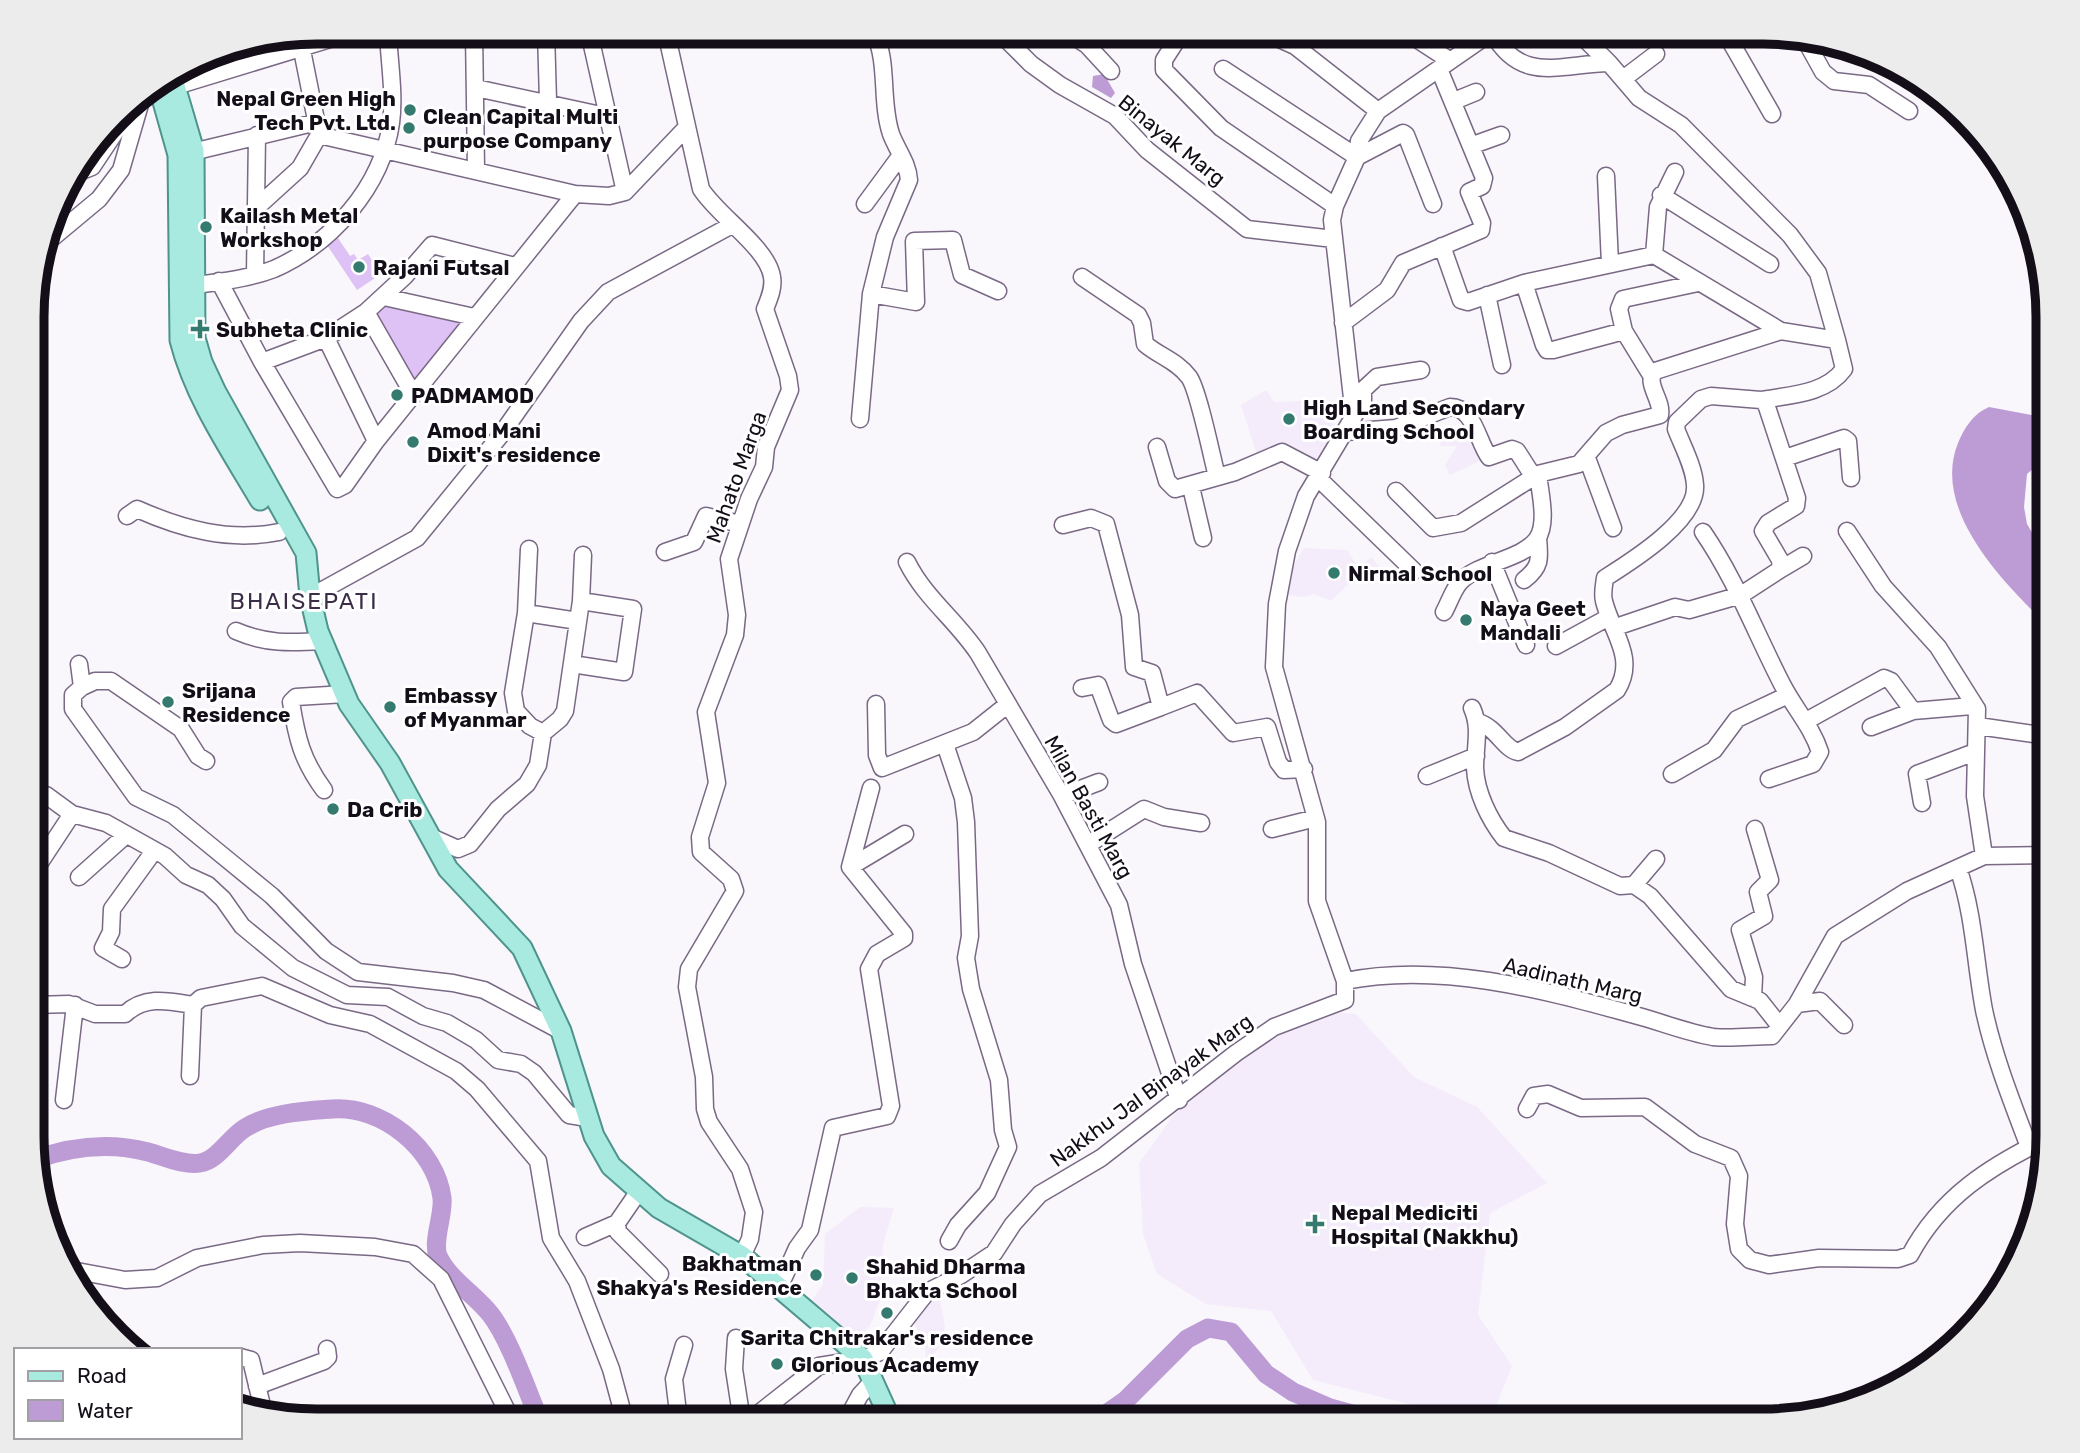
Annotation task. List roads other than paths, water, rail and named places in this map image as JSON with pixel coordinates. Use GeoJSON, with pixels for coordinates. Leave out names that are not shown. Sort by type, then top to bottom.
{"type":"FeatureCollection","features":[{"type":"Feature","properties":{"kind":"main road"},"geometry":{"type":"LineString","coordinates":[[160,93],[186,153],[186,286],[202,362],[243,458],[309,588]]}},
{"type":"Feature","properties":{"kind":"main road"},"geometry":{"type":"LineString","coordinates":[[243,458],[306,553],[309,588],[322,641],[345,694],[390,763],[448,869],[523,948],[561,1031],[594,1136],[611,1166],[659,1208],[742,1256],[863,1359],[886,1409]]}},
{"type":"Feature","properties":{"kind":"street"},"geometry":{"type":"LineString","coordinates":[[256,208],[300,168],[318,129],[301,44]]}},
{"type":"Feature","properties":{"kind":"street"},"geometry":{"type":"LineString","coordinates":[[186,286],[255,275],[300,256],[331,232],[354,208],[384,149],[391,123],[388,44]]}},
{"type":"Feature","properties":{"kind":"street"},"geometry":{"type":"LineString","coordinates":[[474,44],[476,170]]}},
{"type":"Feature","properties":{"kind":"street"},"geometry":{"type":"LineString","coordinates":[[546,44],[548,101]]}},
{"type":"Feature","properties":{"kind":"street"},"geometry":{"type":"LineString","coordinates":[[592,44],[625,192]]}},
{"type":"Feature","properties":{"kind":"street","name":"Mahato Marga"},"geometry":{"type":"LineString","coordinates":[[668,44],[701,189],[711,204],[765,260],[772,277],[765,309],[788,376],[790,390],[766,447],[764,467],[729,558],[737,615],[735,635],[706,712],[717,783],[700,837],[701,852],[731,879],[735,891],[689,969],[687,986],[704,1077],[705,1109],[709,1122],[740,1169],[754,1212],[750,1239],[742,1256]]}},
{"type":"Feature","properties":{"kind":"street"},"geometry":{"type":"LineString","coordinates":[[860,419],[862,370],[871,294],[884,237],[909,180],[909,171],[885,109],[879,44]]}},
{"type":"Feature","properties":{"kind":"street","name":"Binayak Marg"},"geometry":{"type":"LineString","coordinates":[[1011,44],[1031,64],[1060,85],[1115,116],[1147,150],[1247,229],[1334,239]]}},
{"type":"Feature","properties":{"kind":"street"},"geometry":{"type":"LineString","coordinates":[[1084,44],[1111,71]]}},
{"type":"Feature","properties":{"kind":"street"},"geometry":{"type":"LineString","coordinates":[[1175,44],[1164,61],[1164,70],[1221,128],[1335,205]]}},
{"type":"Feature","properties":{"kind":"street"},"geometry":{"type":"LineString","coordinates":[[1291,44],[1378,111]]}},
{"type":"Feature","properties":{"kind":"street"},"geometry":{"type":"LineString","coordinates":[[1343,323],[1387,290],[1403,263],[1482,227],[1469,195],[1470,189],[1484,183],[1473,145],[1454,101],[1444,65],[1420,44]]}},
{"type":"Feature","properties":{"kind":"street"},"geometry":{"type":"LineString","coordinates":[[1354,416],[1334,239],[1335,205],[1357,157],[1359,141],[1378,111],[1475,44]]}},
{"type":"Feature","properties":{"kind":"street"},"geometry":{"type":"LineString","coordinates":[[1499,44],[1518,63],[1557,70],[1608,63]]}},
{"type":"Feature","properties":{"kind":"street"},"geometry":{"type":"LineString","coordinates":[[1590,44],[1639,98],[1681,125],[1790,235],[1818,274],[1844,369],[1836,380],[1814,390],[1761,400],[1711,396],[1701,399],[1677,422],[1676,429],[1695,484],[1695,501],[1676,524],[1605,578],[1603,598],[1624,650],[1622,681],[1608,697],[1565,727],[1518,752],[1512,751],[1489,725],[1475,715],[1475,771],[1484,806],[1504,838],[1549,853],[1619,886],[1634,885],[1650,896],[1731,989],[1766,1006],[1780,1023],[1797,1004],[1835,936],[1907,891],[1984,856],[2036,855]]}},
{"type":"Feature","properties":{"kind":"street"},"geometry":{"type":"LineString","coordinates":[[1732,44],[1772,114]]}},
{"type":"Feature","properties":{"kind":"street"},"geometry":{"type":"LineString","coordinates":[[178,81],[287,45]]}},
{"type":"Feature","properties":{"kind":"street"},"geometry":{"type":"LineString","coordinates":[[1809,48],[1822,72],[1834,81],[1869,85],[1909,111]]}},
{"type":"Feature","properties":{"kind":"street"},"geometry":{"type":"LineString","coordinates":[[1623,79],[1656,54]]}},
{"type":"Feature","properties":{"kind":"street"},"geometry":{"type":"LineString","coordinates":[[1223,69],[1357,157]]}},
{"type":"Feature","properties":{"kind":"street"},"geometry":{"type":"LineString","coordinates":[[475,88],[548,101],[610,117]]}},
{"type":"Feature","properties":{"kind":"street"},"geometry":{"type":"LineString","coordinates":[[1454,101],[1476,92]]}},
{"type":"Feature","properties":{"kind":"street"},"geometry":{"type":"LineString","coordinates":[[56,235],[99,199],[121,170],[153,98]]}},
{"type":"Feature","properties":{"kind":"street"},"geometry":{"type":"LineString","coordinates":[[88,169],[92,167],[140,109]]}},
{"type":"Feature","properties":{"kind":"street"},"geometry":{"type":"LineString","coordinates":[[186,153],[257,135],[318,129],[384,149],[575,194],[609,196],[625,192],[686,128]]}},
{"type":"Feature","properties":{"kind":"street"},"geometry":{"type":"LineString","coordinates":[[1357,157],[1403,133],[1415,155],[1433,204]]}},
{"type":"Feature","properties":{"kind":"street"},"geometry":{"type":"LineString","coordinates":[[255,275],[257,135]]}},
{"type":"Feature","properties":{"kind":"street"},"geometry":{"type":"LineString","coordinates":[[1473,145],[1501,135]]}},
{"type":"Feature","properties":{"kind":"street"},"geometry":{"type":"LineString","coordinates":[[865,204],[901,155]]}},
{"type":"Feature","properties":{"kind":"street"},"geometry":{"type":"LineString","coordinates":[[1654,254],[1661,195],[1675,172]]}},
{"type":"Feature","properties":{"kind":"street"},"geometry":{"type":"LineString","coordinates":[[1606,176],[1610,264]]}},
{"type":"Feature","properties":{"kind":"street"},"geometry":{"type":"LineString","coordinates":[[219,281],[262,362],[337,489],[345,485],[413,394],[575,194]]}},
{"type":"Feature","properties":{"kind":"street"},"geometry":{"type":"LineString","coordinates":[[1661,195],[1770,264]]}},
{"type":"Feature","properties":{"kind":"street"},"geometry":{"type":"LineString","coordinates":[[309,588],[416,538],[493,445],[581,321],[608,292],[732,225]]}},
{"type":"Feature","properties":{"kind":"street"},"geometry":{"type":"LineString","coordinates":[[871,294],[916,302],[914,241],[953,240],[962,275],[998,291]]}},
{"type":"Feature","properties":{"kind":"street"},"geometry":{"type":"LineString","coordinates":[[262,362],[326,338],[366,312],[384,297],[432,245],[515,266]]}},
{"type":"Feature","properties":{"kind":"street"},"geometry":{"type":"LineString","coordinates":[[1442,246],[1461,300],[1468,302],[1524,282],[1654,254],[1781,331],[1837,340]]}},
{"type":"Feature","properties":{"kind":"street"},"geometry":{"type":"LineString","coordinates":[[1082,277],[1138,315],[1145,344],[1157,355],[1173,361],[1188,376],[1196,390],[1217,477]]}},
{"type":"Feature","properties":{"kind":"street"},"geometry":{"type":"LineString","coordinates":[[1524,282],[1547,350],[1624,331]]}},
{"type":"Feature","properties":{"kind":"street"},"geometry":{"type":"LineString","coordinates":[[1396,491],[1429,526],[1436,529],[1461,523],[1536,475],[1570,467],[1587,458],[1606,433],[1622,425],[1655,419],[1661,410],[1651,375],[1624,331],[1619,309],[1623,299],[1698,283]]}},
{"type":"Feature","properties":{"kind":"street"},"geometry":{"type":"LineString","coordinates":[[1487,295],[1502,365]]}},
{"type":"Feature","properties":{"kind":"street"},"geometry":{"type":"LineString","coordinates":[[384,297],[474,317]]}},
{"type":"Feature","properties":{"kind":"street"},"geometry":{"type":"LineString","coordinates":[[366,312],[413,394]]}},
{"type":"Feature","properties":{"kind":"street"},"geometry":{"type":"LineString","coordinates":[[1651,375],[1655,370],[1781,331]]}},
{"type":"Feature","properties":{"kind":"street"},"geometry":{"type":"LineString","coordinates":[[326,338],[376,441]]}},
{"type":"Feature","properties":{"kind":"street"},"geometry":{"type":"LineString","coordinates":[[1345,981],[1317,901],[1316,818],[1274,667],[1277,604],[1287,551],[1306,496],[1363,401],[1363,390],[1377,377],[1421,370]]}},
{"type":"Feature","properties":{"kind":"street"},"geometry":{"type":"LineString","coordinates":[[1761,400],[1766,404],[1797,498],[1796,506],[1768,523],[1763,531],[1780,560],[1781,569]]}},
{"type":"Feature","properties":{"kind":"street"},"geometry":{"type":"LineString","coordinates":[[1346,432],[1396,428],[1450,407],[1458,407],[1467,413],[1489,457],[1512,449],[1517,451],[1536,475],[1543,512],[1538,538],[1541,561],[1537,570],[1524,580]]}},
{"type":"Feature","properties":{"kind":"street"},"geometry":{"type":"LineString","coordinates":[[1660,415],[1677,422]]}},
{"type":"Feature","properties":{"kind":"street"},"geometry":{"type":"LineString","coordinates":[[1785,458],[1844,438],[1847,441],[1851,478]]}},
{"type":"Feature","properties":{"kind":"street"},"geometry":{"type":"LineString","coordinates":[[1157,447],[1171,487],[1191,487],[1282,452],[1320,475],[1414,571]]}},
{"type":"Feature","properties":{"kind":"street"},"geometry":{"type":"LineString","coordinates":[[1587,458],[1613,528]]}},
{"type":"Feature","properties":{"kind":"street"},"geometry":{"type":"LineString","coordinates":[[1191,487],[1203,538]]}},
{"type":"Feature","properties":{"kind":"street"},"geometry":{"type":"LineString","coordinates":[[127,516],[137,509],[189,529],[237,536],[279,532]]}},
{"type":"Feature","properties":{"kind":"street"},"geometry":{"type":"LineString","coordinates":[[665,552],[694,542],[706,516],[740,524]]}},
{"type":"Feature","properties":{"kind":"street"},"geometry":{"type":"LineString","coordinates":[[1063,525],[1091,518],[1105,524],[1130,615],[1134,667],[1152,673],[1161,707]]}},
{"type":"Feature","properties":{"kind":"street"},"geometry":{"type":"LineString","coordinates":[[1847,531],[1882,586],[1938,647],[1977,709],[1975,796],[1984,856]]}},
{"type":"Feature","properties":{"kind":"street"},"geometry":{"type":"LineString","coordinates":[[1703,532],[1727,568],[1755,632],[1788,695],[1807,721],[1820,752],[1813,764],[1769,779]]}},
{"type":"Feature","properties":{"kind":"street"},"geometry":{"type":"LineString","coordinates":[[1444,612],[1459,583],[1492,562],[1528,547],[1538,538]]}},
{"type":"Feature","properties":{"kind":"street"},"geometry":{"type":"LineString","coordinates":[[529,549],[526,613],[513,693],[516,710],[530,726],[542,733]]}},
{"type":"Feature","properties":{"kind":"street"},"geometry":{"type":"LineString","coordinates":[[431,837],[458,849],[470,844],[498,809],[527,784],[538,765],[542,733],[559,719],[565,710],[581,601],[583,555]]}},
{"type":"Feature","properties":{"kind":"street"},"geometry":{"type":"LineString","coordinates":[[1556,646],[1613,622],[1675,607],[1689,610],[1741,595],[1803,556]]}},
{"type":"Feature","properties":{"kind":"street","name":"Milan Basti Marg"},"geometry":{"type":"LineString","coordinates":[[907,562],[929,598],[958,626],[978,653],[1089,844],[1119,905],[1133,964],[1179,1100]]}},
{"type":"Feature","properties":{"kind":"street"},"geometry":{"type":"LineString","coordinates":[[1492,562],[1526,645]]}},
{"type":"Feature","properties":{"kind":"street"},"geometry":{"type":"LineString","coordinates":[[572,664],[624,672],[633,609],[581,601]]}},
{"type":"Feature","properties":{"kind":"street"},"geometry":{"type":"LineString","coordinates":[[526,613],[578,621]]}},
{"type":"Feature","properties":{"kind":"street"},"geometry":{"type":"LineString","coordinates":[[236,631],[259,641],[277,644],[322,641]]}},
{"type":"Feature","properties":{"kind":"street"},"geometry":{"type":"LineString","coordinates":[[79,664],[82,687]]}},
{"type":"Feature","properties":{"kind":"street"},"geometry":{"type":"LineString","coordinates":[[1807,721],[1884,678],[1891,681],[1913,711]]}},
{"type":"Feature","properties":{"kind":"street"},"geometry":{"type":"LineString","coordinates":[[206,761],[198,756],[181,729],[111,681],[95,681],[73,695],[73,709],[129,790],[144,803],[173,815],[272,896],[326,951],[358,972],[453,983],[484,990],[561,1031]]}},
{"type":"Feature","properties":{"kind":"street"},"geometry":{"type":"LineString","coordinates":[[1082,688],[1098,685],[1111,720],[1116,724],[1197,693],[1233,733],[1267,727],[1278,762],[1284,770],[1304,769]]}},
{"type":"Feature","properties":{"kind":"street"},"geometry":{"type":"LineString","coordinates":[[324,790],[307,767],[298,740],[291,702],[296,697],[345,694]]}},
{"type":"Feature","properties":{"kind":"street"},"geometry":{"type":"LineString","coordinates":[[1672,774],[1714,750],[1737,719],[1788,695]]}},
{"type":"Feature","properties":{"kind":"street"},"geometry":{"type":"LineString","coordinates":[[876,704],[877,755],[882,768],[923,749],[945,744],[973,732],[1007,705]]}},
{"type":"Feature","properties":{"kind":"street"},"geometry":{"type":"LineString","coordinates":[[1871,727],[1913,711],[1964,706],[1977,709]]}},
{"type":"Feature","properties":{"kind":"street"},"geometry":{"type":"LineString","coordinates":[[1978,726],[2034,734]]}},
{"type":"Feature","properties":{"kind":"street"},"geometry":{"type":"LineString","coordinates":[[945,744],[963,797],[966,822],[970,936],[966,958],[971,989],[999,1080],[1003,1130],[1008,1147],[987,1193],[958,1225],[948,1241]]}},
{"type":"Feature","properties":{"kind":"street"},"geometry":{"type":"LineString","coordinates":[[1922,803],[1917,774],[1975,752]]}},
{"type":"Feature","properties":{"kind":"street"},"geometry":{"type":"LineString","coordinates":[[1427,776],[1476,756]]}},
{"type":"Feature","properties":{"kind":"street"},"geometry":{"type":"LineString","coordinates":[[1062,796],[1099,782]]}},
{"type":"Feature","properties":{"kind":"street"},"geometry":{"type":"LineString","coordinates":[[850,867],[872,788]]}},
{"type":"Feature","properties":{"kind":"street"},"geometry":{"type":"LineString","coordinates":[[44,796],[72,814],[106,824],[154,850],[186,875],[208,885],[223,899],[242,926],[293,968],[347,995],[388,997],[423,1016],[447,1023],[476,1040],[498,1060],[521,1063],[534,1073],[569,1115],[588,1118]]}},
{"type":"Feature","properties":{"kind":"street"},"geometry":{"type":"LineString","coordinates":[[1089,844],[1144,809],[1164,817],[1200,823]]}},
{"type":"Feature","properties":{"kind":"street"},"geometry":{"type":"LineString","coordinates":[[44,856],[72,814]]}},
{"type":"Feature","properties":{"kind":"street"},"geometry":{"type":"LineString","coordinates":[[1272,829],[1316,818]]}},
{"type":"Feature","properties":{"kind":"street"},"geometry":{"type":"LineString","coordinates":[[1753,998],[1754,977],[1740,930],[1764,916],[1758,892],[1770,880],[1755,829]]}},
{"type":"Feature","properties":{"kind":"street"},"geometry":{"type":"LineString","coordinates":[[850,867],[905,834]]}},
{"type":"Feature","properties":{"kind":"street"},"geometry":{"type":"LineString","coordinates":[[79,877],[126,835]]}},
{"type":"Feature","properties":{"kind":"street"},"geometry":{"type":"LineString","coordinates":[[122,960],[103,948],[111,932],[112,909],[154,850]]}},
{"type":"Feature","properties":{"kind":"street"},"geometry":{"type":"LineString","coordinates":[[1634,885],[1656,859]]}},
{"type":"Feature","properties":{"kind":"street"},"geometry":{"type":"LineString","coordinates":[[779,1288],[797,1248],[810,1230],[833,1128],[887,1116],[891,1106],[869,969],[877,954],[904,938],[904,934],[850,867]]}},
{"type":"Feature","properties":{"kind":"street"},"geometry":{"type":"LineString","coordinates":[[1958,868],[1969,897],[1976,961],[1994,1053],[2029,1147]]}},
{"type":"Feature","properties":{"kind":"street","name":"Aadinath Marg"},"geometry":{"type":"LineString","coordinates":[[1345,981],[1382,976],[1455,976],[1581,1001],[1681,1030],[1717,1037],[1772,1036],[1780,1023]]}},
{"type":"Feature","properties":{"kind":"street","name":"Nakkhu Jal Binayak Marg"},"geometry":{"type":"LineString","coordinates":[[863,1359],[880,1352],[927,1292],[994,1253],[1013,1224],[1040,1194],[1101,1158],[1273,1027],[1345,1000],[1345,981]]}},
{"type":"Feature","properties":{"kind":"street"},"geometry":{"type":"LineString","coordinates":[[190,1076],[194,1005],[201,998],[262,986],[330,1015],[370,1024],[456,1071],[477,1089],[538,1161],[551,1238],[577,1281],[611,1369],[622,1409]]}},
{"type":"Feature","properties":{"kind":"street"},"geometry":{"type":"LineString","coordinates":[[44,1005],[75,1005],[95,1014],[109,1015],[125,1014],[133,1006],[156,999],[194,1005]]}},
{"type":"Feature","properties":{"kind":"street"},"geometry":{"type":"LineString","coordinates":[[1797,1004],[1820,1001],[1844,1025]]}},
{"type":"Feature","properties":{"kind":"street"},"geometry":{"type":"LineString","coordinates":[[64,1100],[75,1005]]}},
{"type":"Feature","properties":{"kind":"street"},"geometry":{"type":"LineString","coordinates":[[1527,1109],[1534,1096],[1548,1094],[1581,1108],[1645,1107],[1695,1144],[1731,1158],[1740,1176],[1735,1224],[1739,1249],[1750,1260],[1769,1265],[1819,1258],[1898,1259],[1910,1255],[1940,1208],[1957,1192],[2009,1156],[2036,1144]]}},
{"type":"Feature","properties":{"kind":"street"},"geometry":{"type":"LineString","coordinates":[[584,1237],[617,1223],[639,1191]]}},
{"type":"Feature","properties":{"kind":"street"},"geometry":{"type":"LineString","coordinates":[[617,1223],[618,1232],[660,1274]]}},
{"type":"Feature","properties":{"kind":"street"},"geometry":{"type":"LineString","coordinates":[[79,1271],[125,1280],[157,1278],[197,1258],[263,1245],[300,1242],[375,1247],[413,1254],[441,1279],[506,1409]]}},
{"type":"Feature","properties":{"kind":"street"},"geometry":{"type":"LineString","coordinates":[[736,1338],[734,1369],[740,1409]]}},
{"type":"Feature","properties":{"kind":"street"},"geometry":{"type":"LineString","coordinates":[[678,1409],[674,1379],[684,1345]]}},
{"type":"Feature","properties":{"kind":"street"},"geometry":{"type":"LineString","coordinates":[[257,1386],[324,1361],[328,1357],[327,1349]]}},
{"type":"Feature","properties":{"kind":"street"},"geometry":{"type":"LineString","coordinates":[[242,1358],[251,1360],[261,1403]]}},
{"type":"Feature","properties":{"kind":"street"},"geometry":{"type":"LineString","coordinates":[[765,1409],[819,1366],[863,1359]]}},
{"type":"Feature","properties":{"kind":"street"},"geometry":{"type":"LineString","coordinates":[[852,1409],[860,1395],[873,1381]]}},
{"type":"Feature","properties":{"kind":"water"},"geometry":{"type":"Polygon","coordinates":[[[1104,74],[1115,93],[1111,98],[1092,87],[1093,76],[1104,74]]]}},
{"type":"Feature","properties":{"kind":"water"},"geometry":{"type":"Polygon","coordinates":[[[1989,407],[2036,416],[2036,467],[2027,474],[2024,507],[2027,524],[2036,539],[2036,614],[2011,588],[1976,543],[1954,494],[1952,468],[1958,443],[1970,422],[1989,407]]]}},
{"type":"Feature","properties":{"kind":"waterway"},"geometry":{"type":"LineString","coordinates":[[44,1157],[62,1151],[105,1146],[148,1152],[194,1164],[212,1158],[245,1128],[276,1116],[332,1109],[351,1110],[387,1122],[418,1147],[438,1180],[442,1198],[436,1243],[438,1256],[449,1273],[485,1307],[498,1326],[535,1409]]}},
{"type":"Feature","properties":{"kind":"waterway"},"geometry":{"type":"LineString","coordinates":[[1113,1409],[1126,1400],[1187,1339],[1208,1328],[1231,1332],[1266,1374],[1293,1392],[1334,1409]]}},
{"type":"Feature","properties":{"kind":"place","name":"Nepal Green High Tech Pvt. Ltd."},"geometry":{"type":"Point","coordinates":[410,110]}},
{"type":"Feature","properties":{"kind":"place","name":"Clean Capital Multi purpose Company"},"geometry":{"type":"Point","coordinates":[409,128]}},
{"type":"Feature","properties":{"kind":"place","name":"Kailash Metal Workshop"},"geometry":{"type":"Point","coordinates":[206,227]}},
{"type":"Feature","properties":{"kind":"place","name":"Rajani Futsal"},"geometry":{"type":"Point","coordinates":[359,267]}},
{"type":"Feature","properties":{"kind":"place","name":"Subheta Clinic"},"geometry":{"type":"Point","coordinates":[200,329]}},
{"type":"Feature","properties":{"kind":"place","name":"PADMAMOD"},"geometry":{"type":"Point","coordinates":[397,395]}},
{"type":"Feature","properties":{"kind":"place","name":"High Land Secondary Boarding School"},"geometry":{"type":"Point","coordinates":[1289,419]}},
{"type":"Feature","properties":{"kind":"place","name":"Amod Mani Dixit's residence"},"geometry":{"type":"Point","coordinates":[413,442]}},
{"type":"Feature","properties":{"kind":"place","name":"Nirmal School"},"geometry":{"type":"Point","coordinates":[1334,573]}},
{"type":"Feature","properties":{"kind":"place","name":"Naya Geet Mandali"},"geometry":{"type":"Point","coordinates":[1466,620]}},
{"type":"Feature","properties":{"kind":"place","name":"Srijana Residence"},"geometry":{"type":"Point","coordinates":[168,702]}},
{"type":"Feature","properties":{"kind":"place","name":"Embassy of Myanmar"},"geometry":{"type":"Point","coordinates":[390,707]}},
{"type":"Feature","properties":{"kind":"place","name":"Da Crib"},"geometry":{"type":"Point","coordinates":[333,809]}},
{"type":"Feature","properties":{"kind":"place","name":"Nepal Mediciti Hospital (Nakkhu)"},"geometry":{"type":"Point","coordinates":[1315,1224]}},
{"type":"Feature","properties":{"kind":"place","name":"Bakhatman Shakya's Residence"},"geometry":{"type":"Point","coordinates":[816,1275]}},
{"type":"Feature","properties":{"kind":"place","name":"Shahid Dharma Bhakta School"},"geometry":{"type":"Point","coordinates":[852,1278]}},
{"type":"Feature","properties":{"kind":"place","name":"Sarita Chitrakar's residence"},"geometry":{"type":"Point","coordinates":[887,1313]}},
{"type":"Feature","properties":{"kind":"place","name":"Glorious Academy"},"geometry":{"type":"Point","coordinates":[777,1364]}},
{"type":"Feature","properties":{"kind":"district","name":"BHAISEPATI"},"geometry":{"type":"Point","coordinates":[304,601]}}]}
